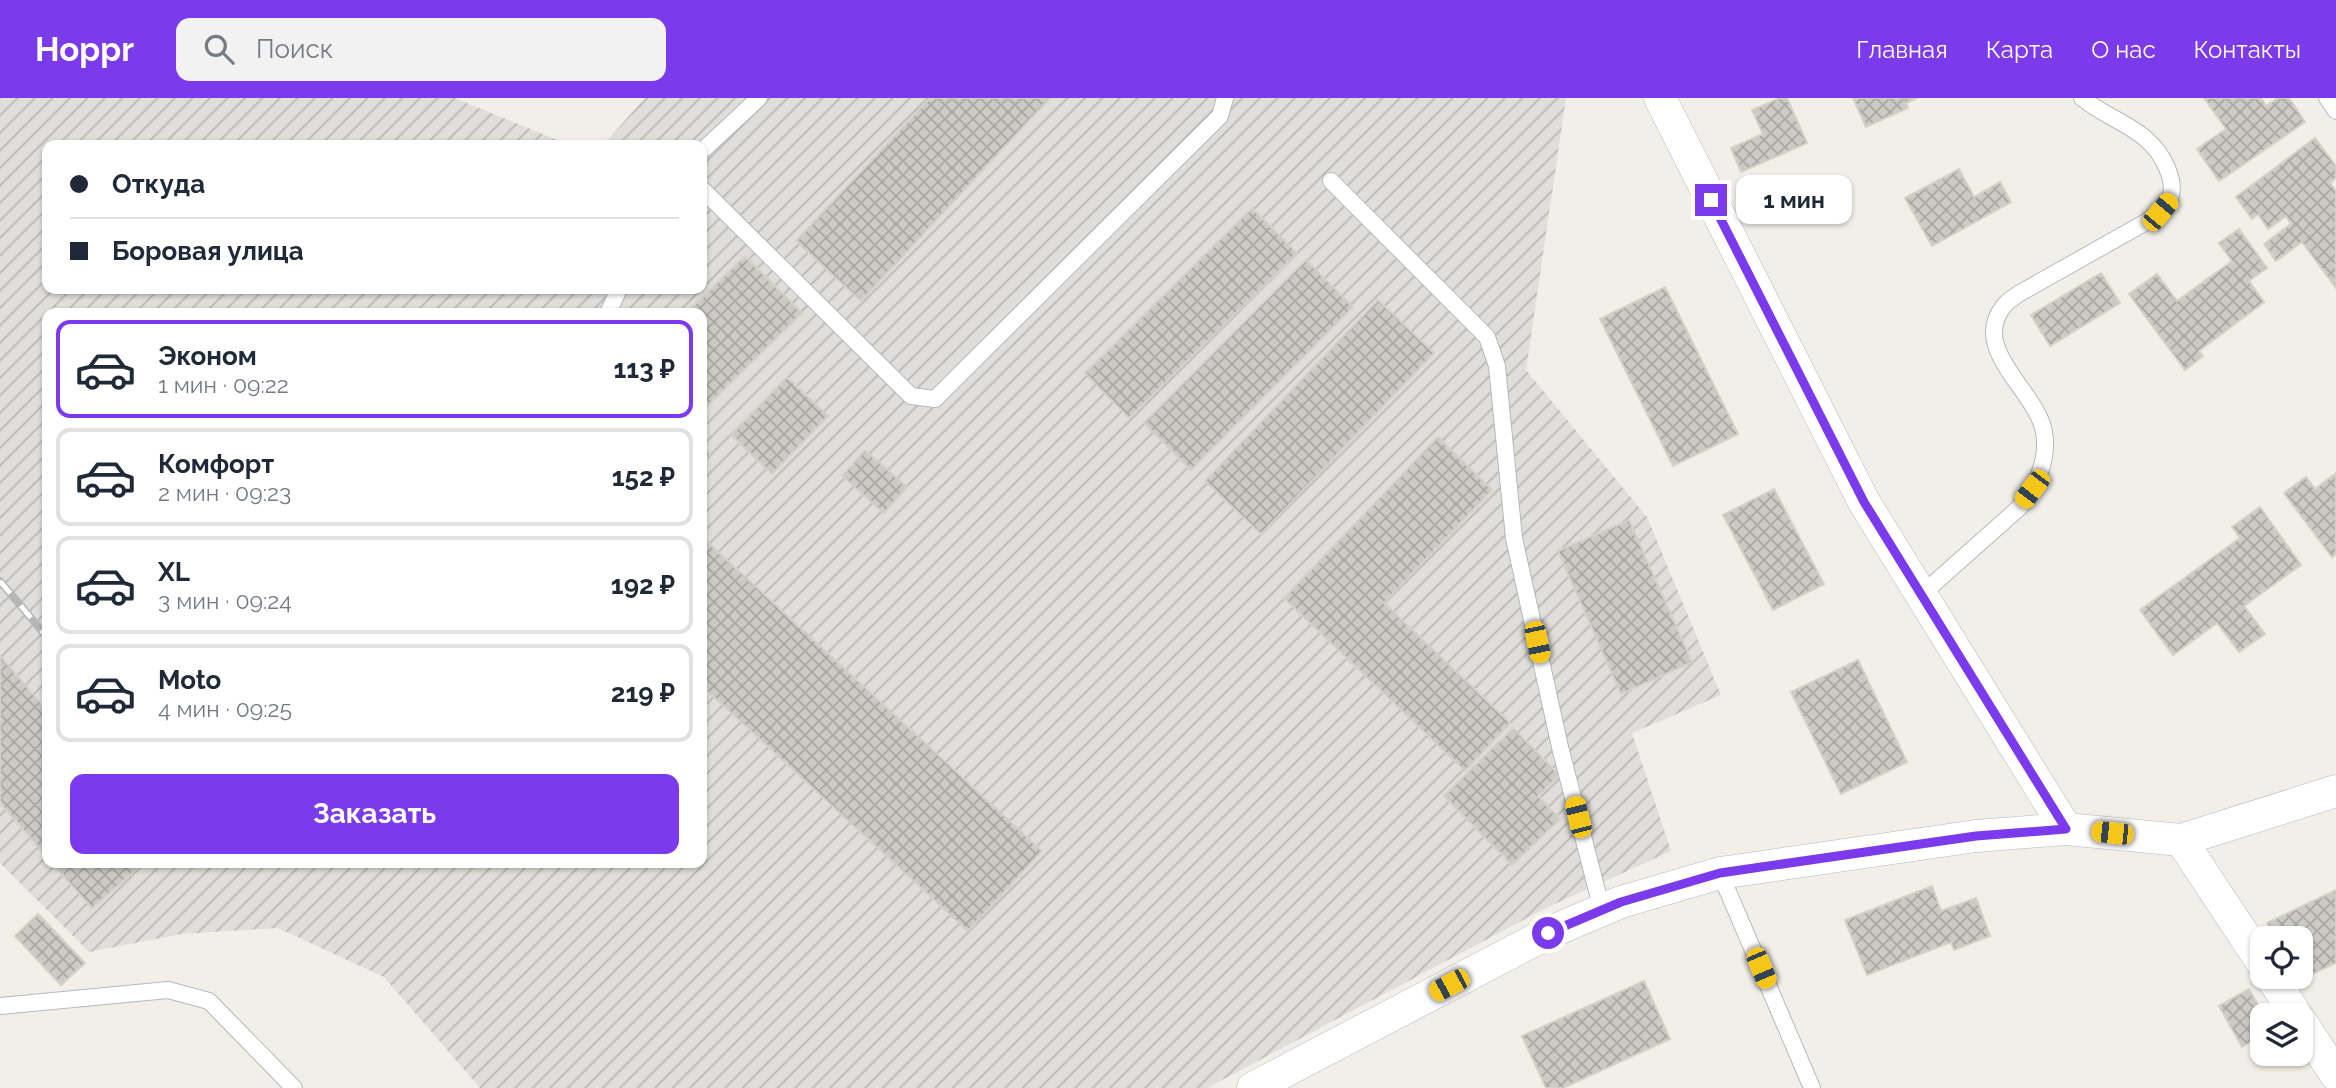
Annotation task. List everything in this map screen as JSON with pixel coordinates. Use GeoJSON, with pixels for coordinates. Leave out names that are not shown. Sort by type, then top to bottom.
{"type":"FeatureCollection","features":[{"type":"Feature","properties":{"kind":"street"},"geometry":{"type":"LineString","coordinates":[[1660,98],[1864,502],[2066,829]]}},
{"type":"Feature","properties":{"kind":"street"},"geometry":{"type":"LineString","coordinates":[[1253,1088],[1548,933],[1621,902],[1720,873],[1976,836],[2066,829],[2181,840],[2336,791]]}},
{"type":"Feature","properties":{"kind":"street"},"geometry":{"type":"LineString","coordinates":[[2181,840],[2250,944]]}},
{"type":"Feature","properties":{"kind":"street"},"geometry":{"type":"LineString","coordinates":[[2313,1041],[2336,1075]]}},
{"type":"Feature","properties":{"kind":"lane"},"geometry":{"type":"LineString","coordinates":[[707,146],[759,98]]}},
{"type":"Feature","properties":{"kind":"lane"},"geometry":{"type":"LineString","coordinates":[[707,194],[911,396],[935,399],[1220,116],[1225,98]]}},
{"type":"Feature","properties":{"kind":"lane"},"geometry":{"type":"LineString","coordinates":[[1922,595],[2020,507],[2041,471],[2045,452],[2044,431],[2034,405],[1995,345],[1993,327],[2003,307],[2020,293],[2146,222],[2170,200],[2172,186],[2167,169],[2147,139],[2083,98]]}},
{"type":"Feature","properties":{"kind":"lane"},"geometry":{"type":"LineString","coordinates":[[2326,98],[2336,111]]}},
{"type":"Feature","properties":{"kind":"lane"},"geometry":{"type":"LineString","coordinates":[[1331,181],[1487,337],[1497,366],[1514,538],[1560,747],[1602,910]]}},
{"type":"Feature","properties":{"kind":"lane"},"geometry":{"type":"LineString","coordinates":[[1720,873],[1812,1088]]}},
{"type":"Feature","properties":{"kind":"lane"},"geometry":{"type":"LineString","coordinates":[[0,1006],[169,990],[209,1001],[294,1088]]}},
{"type":"Feature","properties":{"kind":"shaded area"},"geometry":{"type":"Polygon","coordinates":[[[0,98],[455,98],[557,140],[42,140],[42,294],[707,294],[707,140],[607,140],[645,98],[1566,98],[1526,370],[1647,517],[1721,695],[1632,733],[1671,851],[1546,908],[1207,1088],[480,1088],[384,977],[278,928],[181,934],[89,952],[0,863],[0,98]]]}},
{"type":"Feature","properties":{"kind":"building"},"geometry":{"type":"Polygon","coordinates":[[[930,98],[1050,98],[861,301],[796,241],[930,98]]]}},
{"type":"Feature","properties":{"kind":"building"},"geometry":{"type":"Polygon","coordinates":[[[1780,98],[1787,98],[1807,143],[1741,172],[1731,148],[1763,134],[1752,110],[1780,98]]]}},
{"type":"Feature","properties":{"kind":"building"},"geometry":{"type":"Polygon","coordinates":[[[1853,98],[1917,98],[1906,103],[1908,108],[1866,127],[1853,98]]]}},
{"type":"Feature","properties":{"kind":"building"},"geometry":{"type":"Polygon","coordinates":[[[2204,98],[2261,98],[2266,106],[2278,98],[2289,98],[2305,122],[2219,181],[2197,149],[2226,129],[2204,98]]]}},
{"type":"Feature","properties":{"kind":"building"},"geometry":{"type":"Polygon","coordinates":[[[2315,138],[2336,166],[2336,178],[2330,183],[2336,191],[2336,288],[2302,242],[2276,261],[2264,244],[2291,224],[2286,216],[2268,229],[2258,214],[2252,219],[2236,197],[2315,138]]]}},
{"type":"Feature","properties":{"kind":"building"},"geometry":{"type":"Polygon","coordinates":[[[1959,169],[1974,197],[2000,182],[2011,202],[1932,246],[1905,198],[1959,169]]]}},
{"type":"Feature","properties":{"kind":"building"},"geometry":{"type":"Polygon","coordinates":[[[1252,208],[1297,253],[1129,418],[1085,373],[1252,208]]]}},
{"type":"Feature","properties":{"kind":"building"},"geometry":{"type":"Polygon","coordinates":[[[2239,229],[2267,268],[2249,281],[2264,302],[2199,351],[2203,356],[2185,370],[2129,294],[2157,274],[2177,301],[2232,261],[2219,243],[2239,229]]]}},
{"type":"Feature","properties":{"kind":"building"},"geometry":{"type":"Polygon","coordinates":[[[745,256],[802,313],[707,406],[707,308],[691,308],[745,256]]]}},
{"type":"Feature","properties":{"kind":"building"},"geometry":{"type":"Polygon","coordinates":[[[1306,260],[1353,307],[1191,470],[1144,423],[1306,260]]]}},
{"type":"Feature","properties":{"kind":"building"},"geometry":{"type":"Polygon","coordinates":[[[2101,273],[2120,303],[2050,346],[2031,315],[2101,273]]]}},
{"type":"Feature","properties":{"kind":"building"},"geometry":{"type":"Polygon","coordinates":[[[1665,287],[1738,434],[1673,466],[1600,319],[1665,287]]]}},
{"type":"Feature","properties":{"kind":"building"},"geometry":{"type":"Polygon","coordinates":[[[1378,300],[1434,353],[1261,534],[1205,481],[1378,300]]]}},
{"type":"Feature","properties":{"kind":"building"},"geometry":{"type":"Polygon","coordinates":[[[787,377],[828,416],[772,474],[731,435],[787,377]]]}},
{"type":"Feature","properties":{"kind":"building"},"geometry":{"type":"Polygon","coordinates":[[[1438,437],[1492,490],[1384,603],[1510,723],[1465,771],[1284,598],[1438,437]]]}},
{"type":"Feature","properties":{"kind":"building"},"geometry":{"type":"Polygon","coordinates":[[[865,450],[907,487],[884,513],[842,476],[865,450]]]}},
{"type":"Feature","properties":{"kind":"building"},"geometry":{"type":"Polygon","coordinates":[[[2336,473],[2336,554],[2332,557],[2284,493],[2306,477],[2315,489],[2336,473]]]}},
{"type":"Feature","properties":{"kind":"building"},"geometry":{"type":"Polygon","coordinates":[[[1774,489],[1824,584],[1773,610],[1723,515],[1774,489]]]}},
{"type":"Feature","properties":{"kind":"building"},"geometry":{"type":"Polygon","coordinates":[[[2260,507],[2301,565],[2244,606],[2265,634],[2239,652],[2217,623],[2173,655],[2140,610],[2240,538],[2232,527],[2260,507]]]}},
{"type":"Feature","properties":{"kind":"building"},"geometry":{"type":"Polygon","coordinates":[[[1629,520],[1692,662],[1621,694],[1558,551],[1629,520]]]}},
{"type":"Feature","properties":{"kind":"building"},"geometry":{"type":"Polygon","coordinates":[[[707,542],[1042,851],[968,931],[707,691],[707,542]]]}},
{"type":"Feature","properties":{"kind":"building"},"geometry":{"type":"Polygon","coordinates":[[[0,656],[42,704],[42,851],[0,803],[0,656]]]}},
{"type":"Feature","properties":{"kind":"building"},"geometry":{"type":"Polygon","coordinates":[[[1858,660],[1907,762],[1841,794],[1791,692],[1858,660]]]}},
{"type":"Feature","properties":{"kind":"building"},"geometry":{"type":"Polygon","coordinates":[[[1513,728],[1559,775],[1538,796],[1560,819],[1512,865],[1444,796],[1513,728]]]}},
{"type":"Feature","properties":{"kind":"building"},"geometry":{"type":"Polygon","coordinates":[[[56,868],[138,868],[92,908],[56,868]]]}},
{"type":"Feature","properties":{"kind":"building"},"geometry":{"type":"Polygon","coordinates":[[[1932,886],[1941,911],[1976,898],[1990,936],[1954,950],[1951,942],[1867,975],[1845,920],[1932,886]]]}},
{"type":"Feature","properties":{"kind":"building"},"geometry":{"type":"Polygon","coordinates":[[[2336,890],[2336,963],[2313,974],[2313,926],[2268,926],[2267,923],[2336,890]]]}},
{"type":"Feature","properties":{"kind":"building"},"geometry":{"type":"Polygon","coordinates":[[[38,914],[85,963],[61,985],[15,936],[38,914]]]}},
{"type":"Feature","properties":{"kind":"building"},"geometry":{"type":"Polygon","coordinates":[[[1644,981],[1670,1039],[1563,1088],[1546,1088],[1522,1036],[1644,981]]]}},
{"type":"Feature","properties":{"kind":"building"},"geometry":{"type":"Polygon","coordinates":[[[2249,989],[2257,1003],[2250,1003],[2250,1042],[2242,1047],[2219,1006],[2249,989]]]}},
{"type":"Feature","properties":{"kind":"railway"},"geometry":{"type":"LineString","coordinates":[[0,581],[42,631]]}},
{"type":"Feature","properties":{"kind":"route"},"geometry":{"type":"LineString","coordinates":[[1548,933],[1621,902],[1720,873],[1976,836],[2066,829],[1864,502],[1711,200]]}}]}
